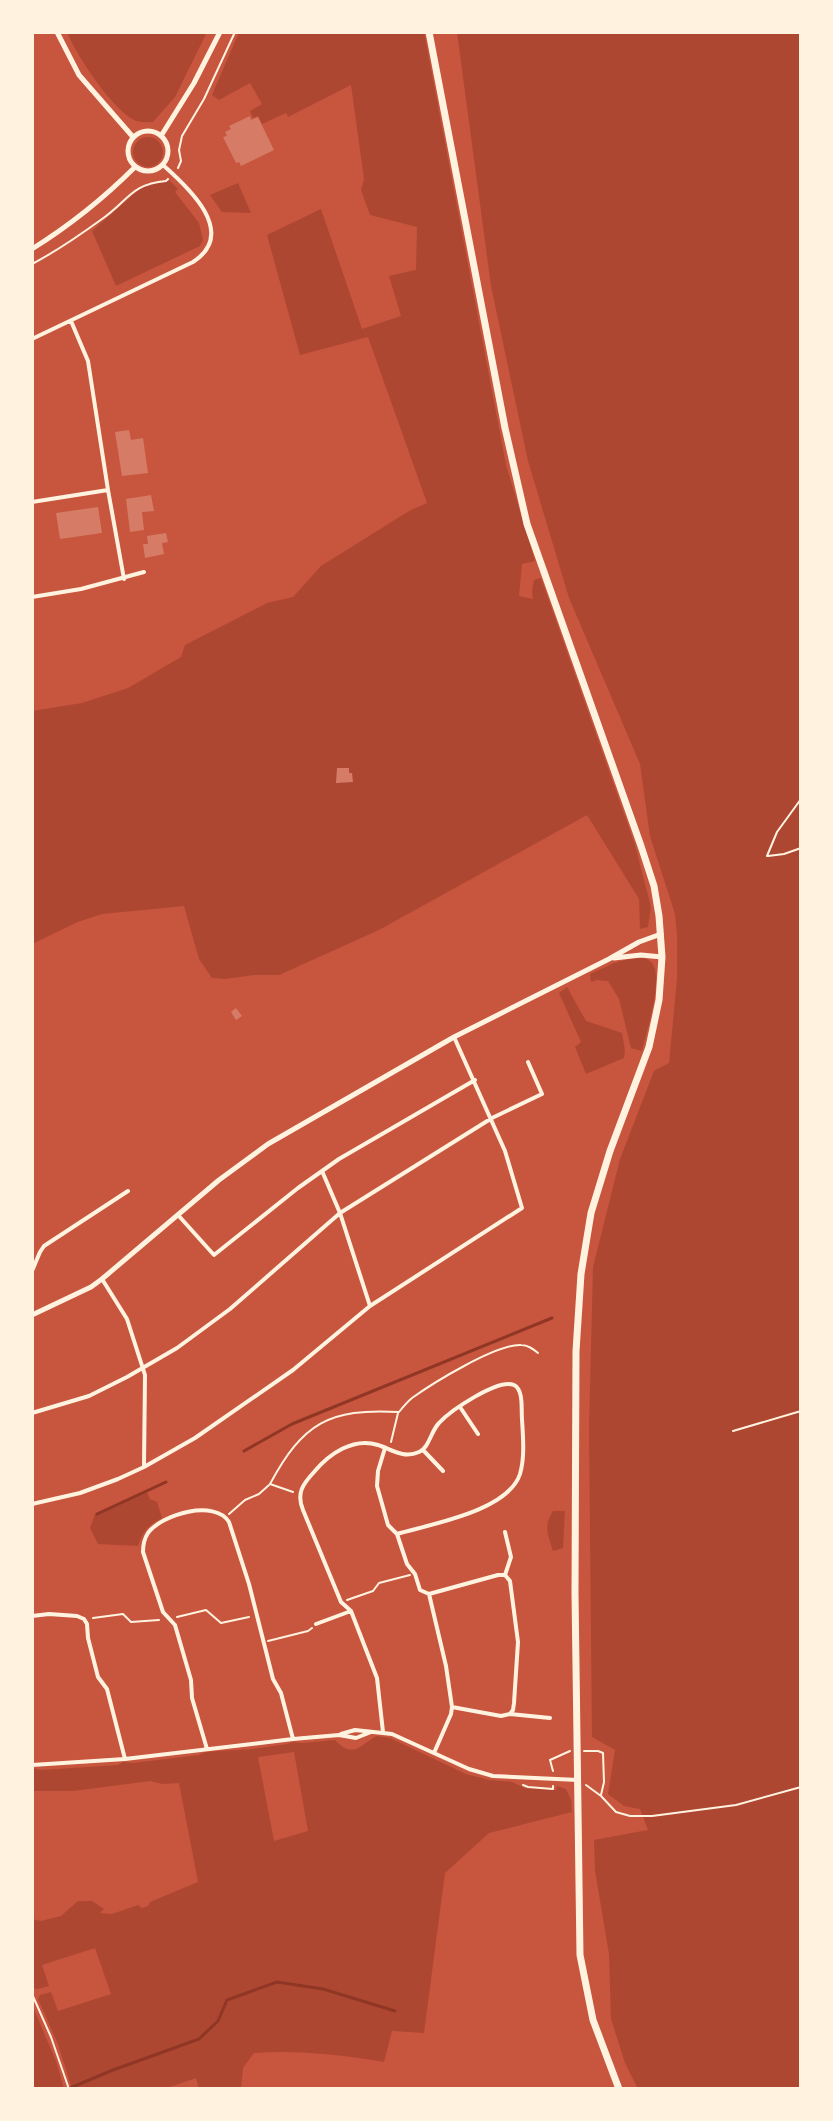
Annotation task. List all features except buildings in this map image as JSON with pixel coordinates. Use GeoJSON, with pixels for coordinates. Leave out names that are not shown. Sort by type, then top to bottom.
{"type":"FeatureCollection","features":[{"type":"Feature","properties":{"kind":"main road"},"geometry":{"type":"LineString","coordinates":[[429,32],[505,428],[527,524],[641,846],[654,886],[661,934],[659,1000],[654,1031],[600,1182],[590,1221],[581,1274],[576,1351],[577,1897],[580,1955],[593,2020],[619,2089]]}},
{"type":"Feature","properties":{"kind":"street"},"geometry":{"type":"LineString","coordinates":[[57,32],[79,75],[133,137]]}},
{"type":"Feature","properties":{"kind":"street"},"geometry":{"type":"LineString","coordinates":[[161,136],[194,83],[220,32]]}},
{"type":"Feature","properties":{"kind":"street"},"geometry":{"type":"LineString","coordinates":[[150,131],[161,136],[168,147],[163,165],[146,172],[135,167],[128,156],[133,137],[150,131]]}},
{"type":"Feature","properties":{"kind":"street"},"geometry":{"type":"LineString","coordinates":[[32,339],[193,262],[205,253],[211,237],[209,219],[192,194],[163,165]]}},
{"type":"Feature","properties":{"kind":"street"},"geometry":{"type":"LineString","coordinates":[[32,249],[64,230],[102,200],[135,167]]}},
{"type":"Feature","properties":{"kind":"street"},"geometry":{"type":"LineString","coordinates":[[71,321],[88,361],[124,579]]}},
{"type":"Feature","properties":{"kind":"street"},"geometry":{"type":"LineString","coordinates":[[32,502],[108,490]]}},
{"type":"Feature","properties":{"kind":"street"},"geometry":{"type":"LineString","coordinates":[[32,597],[81,589],[144,572]]}},
{"type":"Feature","properties":{"kind":"street"},"geometry":{"type":"LineString","coordinates":[[32,1315],[91,1287],[219,1180],[268,1144],[454,1037],[639,942],[661,934]]}},
{"type":"Feature","properties":{"kind":"street"},"geometry":{"type":"LineString","coordinates":[[609,959],[641,955],[662,957]]}},
{"type":"Feature","properties":{"kind":"street"},"geometry":{"type":"LineString","coordinates":[[32,1504],[80,1493],[144,1467],[195,1438],[293,1370],[370,1306],[522,1208],[492,1118],[454,1037]]}},
{"type":"Feature","properties":{"kind":"street"},"geometry":{"type":"LineString","coordinates":[[32,1413],[89,1396],[184,1343],[214,1322],[340,1213],[492,1118],[542,1094],[528,1062]]}},
{"type":"Feature","properties":{"kind":"street"},"geometry":{"type":"LineString","coordinates":[[178,1215],[214,1255],[322,1171],[475,1080]]}},
{"type":"Feature","properties":{"kind":"street"},"geometry":{"type":"LineString","coordinates":[[322,1171],[340,1213],[370,1306]]}},
{"type":"Feature","properties":{"kind":"street"},"geometry":{"type":"LineString","coordinates":[[32,1271],[44,1246],[128,1191]]}},
{"type":"Feature","properties":{"kind":"street"},"geometry":{"type":"LineString","coordinates":[[102,1279],[127,1319],[147,1384],[144,1467]]}},
{"type":"Feature","properties":{"kind":"street"},"geometry":{"type":"LineString","coordinates":[[383,1732],[377,1678],[351,1611],[341,1602],[300,1502],[302,1486],[318,1467],[347,1446],[374,1443],[406,1454],[423,1450],[440,1422],[460,1407],[495,1387],[516,1386],[521,1397],[523,1431],[522,1463],[517,1480],[503,1497],[484,1507],[397,1534]]}},
{"type":"Feature","properties":{"kind":"street"},"geometry":{"type":"LineString","coordinates":[[460,1407],[478,1434]]}},
{"type":"Feature","properties":{"kind":"street"},"geometry":{"type":"LineString","coordinates":[[385,1448],[377,1486],[388,1525],[397,1534],[420,1590],[429,1594],[505,1575]]}},
{"type":"Feature","properties":{"kind":"street"},"geometry":{"type":"LineString","coordinates":[[423,1450],[443,1471]]}},
{"type":"Feature","properties":{"kind":"street"},"geometry":{"type":"LineString","coordinates":[[207,1749],[175,1625],[163,1612],[143,1552],[148,1533],[158,1523],[180,1514],[205,1511],[219,1512],[226,1517],[249,1584],[273,1679],[281,1693],[293,1739]]}},
{"type":"Feature","properties":{"kind":"street"},"geometry":{"type":"LineString","coordinates":[[505,1532],[511,1557],[505,1575]]}},
{"type":"Feature","properties":{"kind":"street"},"geometry":{"type":"LineString","coordinates":[[505,1575],[510,1581],[518,1642],[514,1703],[510,1714]]}},
{"type":"Feature","properties":{"kind":"street"},"geometry":{"type":"LineString","coordinates":[[429,1594],[444,1653],[452,1707],[434,1753]]}},
{"type":"Feature","properties":{"kind":"street"},"geometry":{"type":"LineString","coordinates":[[316,1624],[351,1611]]}},
{"type":"Feature","properties":{"kind":"street"},"geometry":{"type":"LineString","coordinates":[[32,1616],[49,1614],[84,1619],[98,1677],[107,1689],[125,1759]]}},
{"type":"Feature","properties":{"kind":"street"},"geometry":{"type":"LineString","coordinates":[[452,1707],[501,1716],[550,1718]]}},
{"type":"Feature","properties":{"kind":"street"},"geometry":{"type":"LineString","coordinates":[[32,1765],[125,1759],[339,1735],[356,1738],[371,1732],[383,1732],[469,1769],[493,1776],[578,1780]]}},
{"type":"Feature","properties":{"kind":"path"},"geometry":{"type":"LineString","coordinates":[[32,264],[105,217],[137,188],[149,182],[166,181],[173,174],[180,165],[179,144],[182,136],[204,99],[235,32]]}},
{"type":"Feature","properties":{"kind":"path"},"geometry":{"type":"LineString","coordinates":[[801,799],[777,832],[767,856],[801,848]]}},
{"type":"Feature","properties":{"kind":"path"},"geometry":{"type":"LineString","coordinates":[[385,1448],[390,1443],[399,1412],[410,1399],[496,1351],[521,1345],[538,1353]]}},
{"type":"Feature","properties":{"kind":"path"},"geometry":{"type":"LineString","coordinates":[[733,1431],[801,1411]]}},
{"type":"Feature","properties":{"kind":"path"},"geometry":{"type":"LineString","coordinates":[[226,1517],[270,1484],[300,1440],[327,1419],[351,1413],[399,1412]]}},
{"type":"Feature","properties":{"kind":"path"},"geometry":{"type":"LineString","coordinates":[[270,1484],[299,1494]]}},
{"type":"Feature","properties":{"kind":"path"},"geometry":{"type":"LineString","coordinates":[[341,1602],[373,1591],[379,1583],[415,1574]]}},
{"type":"Feature","properties":{"kind":"path"},"geometry":{"type":"LineString","coordinates":[[263,1642],[308,1631],[316,1624]]}},
{"type":"Feature","properties":{"kind":"path"},"geometry":{"type":"LineString","coordinates":[[550,1760],[569,1751],[603,1753],[601,1796]]}},
{"type":"Feature","properties":{"kind":"path"},"geometry":{"type":"LineString","coordinates":[[578,1780],[601,1796],[616,1812],[630,1816],[736,1805],[801,1787]]}},
{"type":"Feature","properties":{"kind":"path"},"geometry":{"type":"LineString","coordinates":[[32,1994],[69,2089]]}},
{"type":"Feature","properties":{"kind":"shaded area"},"geometry":{"type":"Polygon","coordinates":[[[67,32],[207,32],[175,97],[153,122],[145,122],[136,121],[116,105],[86,67],[67,32]]]}},
{"type":"Feature","properties":{"kind":"shaded area"},"geometry":{"type":"Polygon","coordinates":[[[239,32],[424,32],[506,465],[535,561],[522,564],[519,596],[533,599],[534,580],[541,578],[635,845],[651,907],[648,927],[640,929],[639,899],[587,815],[379,930],[279,975],[212,978],[199,959],[184,906],[102,914],[32,944],[32,711],[82,703],[128,688],[181,657],[185,645],[267,603],[293,597],[321,566],[427,503],[368,337],[300,355],[267,235],[321,209],[362,329],[401,316],[389,276],[416,270],[417,227],[370,215],[361,190],[364,179],[351,85],[288,117],[286,113],[262,124],[258,116],[253,118],[250,111],[262,104],[250,83],[219,100],[212,95],[239,32]]]}},
{"type":"Feature","properties":{"kind":"shaded area"},"geometry":{"type":"Polygon","coordinates":[[[457,32],[801,32],[801,2089],[638,2089],[625,2063],[611,2019],[609,1954],[595,1871],[594,1840],[648,1830],[640,1809],[624,1806],[608,1794],[615,1750],[592,1737],[589,1428],[593,1267],[620,1159],[654,1071],[669,1063],[677,979],[677,936],[675,914],[650,836],[640,764],[569,598],[528,461],[491,286],[457,32]]]}},
{"type":"Feature","properties":{"kind":"shaded area"},"geometry":{"type":"Polygon","coordinates":[[[148,137],[158,142],[163,152],[158,162],[148,167],[138,162],[133,152],[138,142],[148,137]]]}},
{"type":"Feature","properties":{"kind":"shaded area"},"geometry":{"type":"Polygon","coordinates":[[[170,181],[199,223],[203,240],[200,246],[116,286],[92,231],[143,186],[170,181]]]}},
{"type":"Feature","properties":{"kind":"shaded area"},"geometry":{"type":"Polygon","coordinates":[[[238,183],[251,213],[222,212],[210,195],[238,183]]]}},
{"type":"Feature","properties":{"kind":"shaded area"},"geometry":{"type":"Polygon","coordinates":[[[633,958],[651,962],[656,979],[642,1051],[631,1048],[619,999],[608,981],[591,982],[590,974],[633,958]]]}},
{"type":"Feature","properties":{"kind":"shaded area"},"geometry":{"type":"Polygon","coordinates":[[[567,987],[586,1021],[622,1033],[624,1058],[586,1074],[575,1047],[581,1042],[559,993],[567,987]]]}},
{"type":"Feature","properties":{"kind":"shaded area"},"geometry":{"type":"Polygon","coordinates":[[[146,1490],[150,1499],[157,1502],[162,1518],[147,1529],[138,1546],[98,1544],[90,1528],[95,1514],[146,1490]]]}},
{"type":"Feature","properties":{"kind":"shaded area"},"geometry":{"type":"Polygon","coordinates":[[[553,1511],[565,1511],[563,1548],[553,1551],[547,1526],[553,1511]]]}},
{"type":"Feature","properties":{"kind":"shaded area"},"geometry":{"type":"Polygon","coordinates":[[[376,1736],[390,1738],[466,1774],[512,1782],[525,1788],[556,1790],[557,1786],[566,1789],[571,1800],[572,1812],[489,1833],[445,1873],[424,2033],[392,2031],[384,2062],[319,2054],[254,2053],[243,2068],[241,2089],[199,2089],[196,2078],[164,2089],[72,2089],[58,2044],[38,1999],[40,1995],[51,1992],[58,2011],[111,1994],[95,1948],[42,1965],[49,1986],[32,1988],[32,1919],[41,1921],[61,1916],[78,1901],[92,1901],[104,1909],[100,1913],[112,1914],[138,1905],[142,1908],[198,1882],[179,1783],[150,1781],[73,1791],[32,1791],[32,1768],[118,1765],[293,1742],[335,1740],[352,1750],[376,1736]],[[294,1752],[258,1757],[274,1841],[308,1831],[294,1752]]]}},
{"type":"Feature","properties":{"kind":"shaded area"},"geometry":{"type":"Polygon","coordinates":[[[32,2005],[56,2061],[64,2089],[32,2089],[32,2005]]]}},
{"type":"Feature","properties":{"kind":"waterway"},"geometry":{"type":"LineString","coordinates":[[244,1451],[292,1424],[552,1318]]}},
{"type":"Feature","properties":{"kind":"waterway"},"geometry":{"type":"LineString","coordinates":[[97,1514],[166,1482]]}},
{"type":"Feature","properties":{"kind":"waterway"},"geometry":{"type":"LineString","coordinates":[[70,2088],[199,2039],[218,2021],[227,2000],[277,1982],[323,1989],[395,2011]]}}]}
